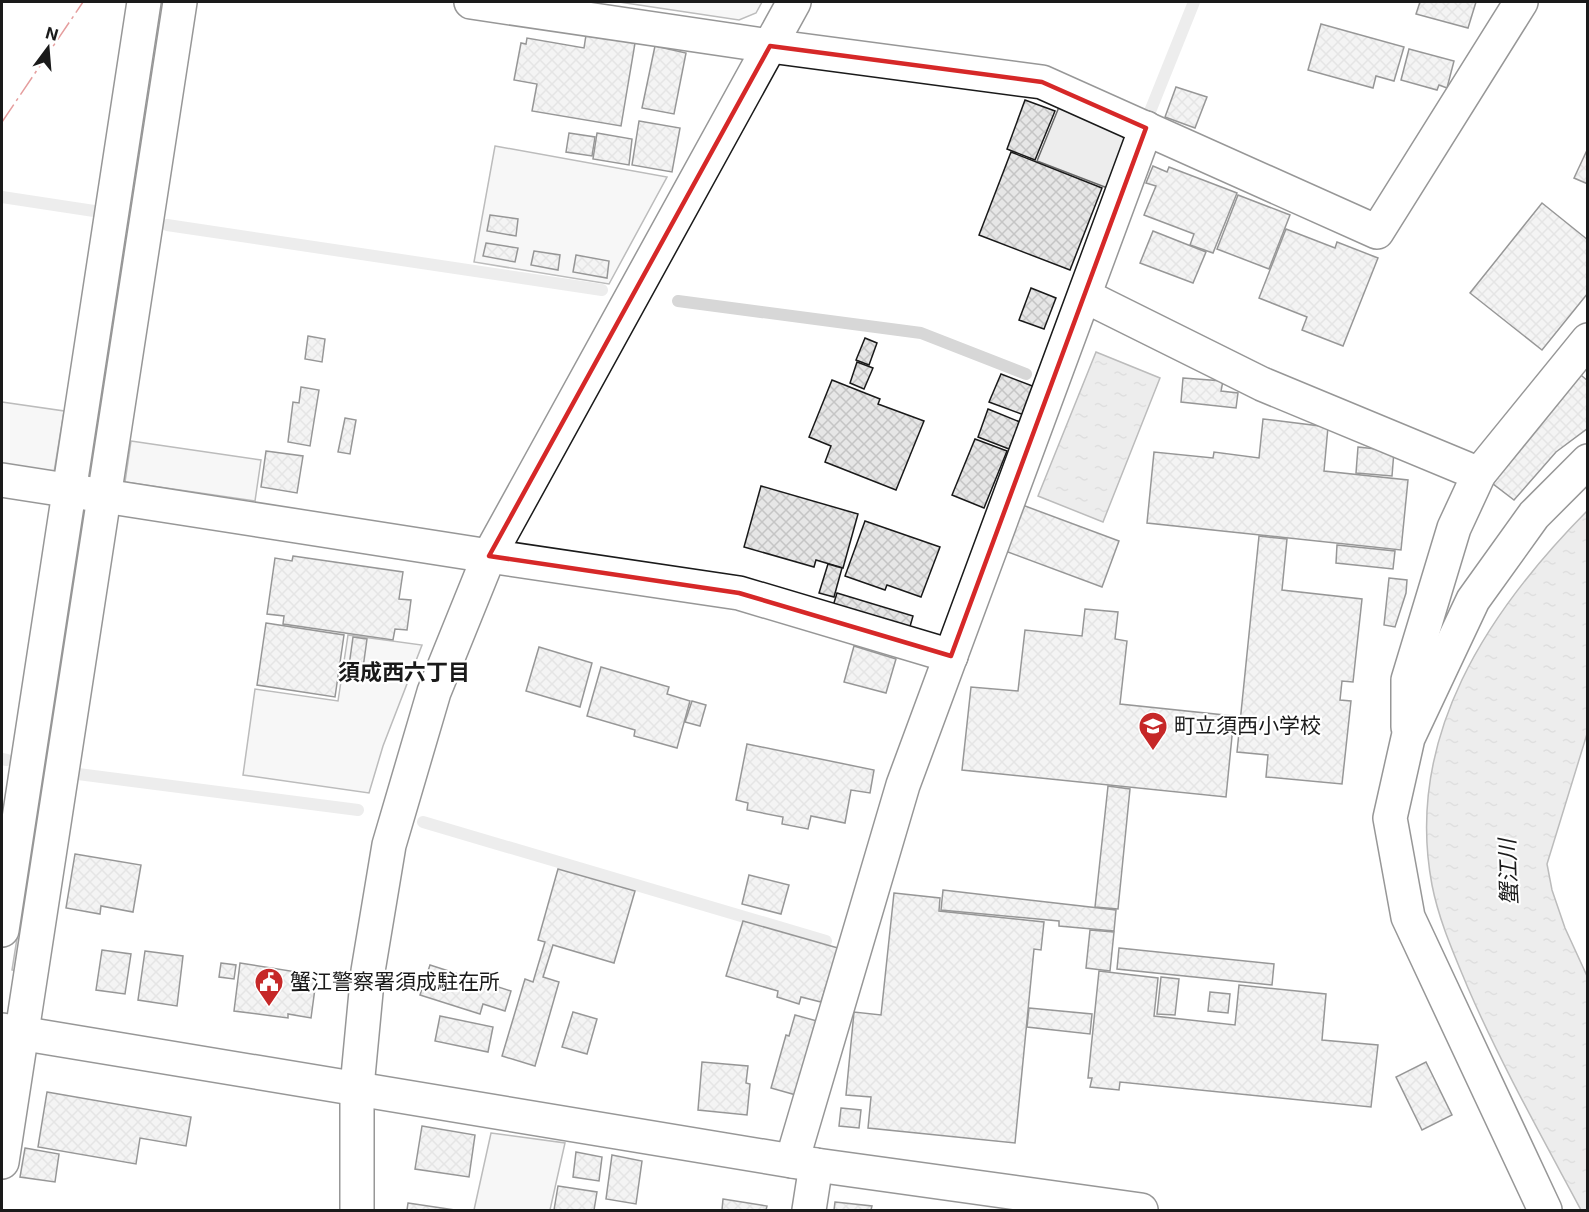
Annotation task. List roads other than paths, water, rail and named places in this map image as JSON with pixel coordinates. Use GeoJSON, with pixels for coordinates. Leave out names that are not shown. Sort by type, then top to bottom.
{"type":"FeatureCollection","features":[{"type":"Feature","properties":{"kind":"street"},"geometry":{"type":"LineString","coordinates":[[2,930],[144,2]]}},
{"type":"Feature","properties":{"kind":"street"},"geometry":{"type":"LineString","coordinates":[[2,1162],[11,1031],[104,496],[180,2]]}},
{"type":"Feature","properties":{"kind":"street"},"geometry":{"type":"LineString","coordinates":[[471,2],[770,46],[1042,82],[1377,232],[1521,2]]}},
{"type":"Feature","properties":{"kind":"street"},"geometry":{"type":"LineString","coordinates":[[357,1210],[357,1087],[368,971],[389,845],[434,692],[489,556],[794,2]]}},
{"type":"Feature","properties":{"kind":"street"},"geometry":{"type":"LineString","coordinates":[[809,1210],[804,1163],[903,784],[1146,128]]}},
{"type":"Feature","properties":{"kind":"street"},"geometry":{"type":"LineString","coordinates":[[1085,296],[1262,384],[1479,474]]}},
{"type":"Feature","properties":{"kind":"street"},"geometry":{"type":"LineString","coordinates":[[1408,738],[1408,680],[1454,528],[1479,474],[1587,339]]}},
{"type":"Feature","properties":{"kind":"street"},"geometry":{"type":"LineString","coordinates":[[1545,1210],[1408,918],[1390,818],[1408,738],[1473,600],[1534,515],[1587,461]]}},
{"type":"Feature","properties":{"kind":"street"},"geometry":{"type":"LineString","coordinates":[[2,480],[739,593],[951,656]]}},
{"type":"Feature","properties":{"kind":"street"},"geometry":{"type":"LineString","coordinates":[[11,1031],[804,1163],[1141,1210]]}},
{"type":"Feature","properties":{"kind":"water"},"geometry":{"type":"Polygon","coordinates":[[[1096,352],[1160,378],[1103,522],[1038,496],[1096,352]]]}},
{"type":"Feature","properties":{"kind":"water"},"geometry":{"type":"Polygon","coordinates":[[[85,509],[88,509],[17,971],[12,970],[85,509]]]}},
{"type":"Feature","properties":{"kind":"water","name":"蟹江川"},"geometry":{"type":"Polygon","coordinates":[[[1587,511],[1587,734],[1547,864],[1552,890],[1565,928],[1587,976],[1588,1210],[1581,1210],[1508,1072],[1457,963],[1432,885],[1427,831],[1430,778],[1443,728],[1462,680],[1487,634],[1517,591],[1587,511]]]}},
{"type":"Feature","properties":{"kind":"waterway"},"geometry":{"type":"LineString","coordinates":[[1151,109],[1194,2]]}},
{"type":"Feature","properties":{"kind":"waterway"},"geometry":{"type":"LineString","coordinates":[[2,197],[94,211]]}},
{"type":"Feature","properties":{"kind":"waterway"},"geometry":{"type":"LineString","coordinates":[[167,225],[602,290]]}},
{"type":"Feature","properties":{"kind":"waterway"},"geometry":{"type":"LineString","coordinates":[[678,301],[921,333],[1026,374]]}},
{"type":"Feature","properties":{"kind":"waterway"},"geometry":{"type":"LineString","coordinates":[[2,759],[7,760]]}},
{"type":"Feature","properties":{"kind":"waterway"},"geometry":{"type":"LineString","coordinates":[[78,774],[358,810]]}},
{"type":"Feature","properties":{"kind":"waterway"},"geometry":{"type":"LineString","coordinates":[[423,822],[826,941]]}},
{"type":"Feature","properties":{"kind":"place","name":"町立須西小学校"},"geometry":{"type":"Point","coordinates":[1153,752]}},
{"type":"Feature","properties":{"kind":"place","name":"蟹江警察署須成駐在所"},"geometry":{"type":"Point","coordinates":[269,1008]}},
{"type":"Feature","properties":{"kind":"district","name":"須成西六丁目"},"geometry":{"type":"Point","coordinates":[404,672]}}]}
